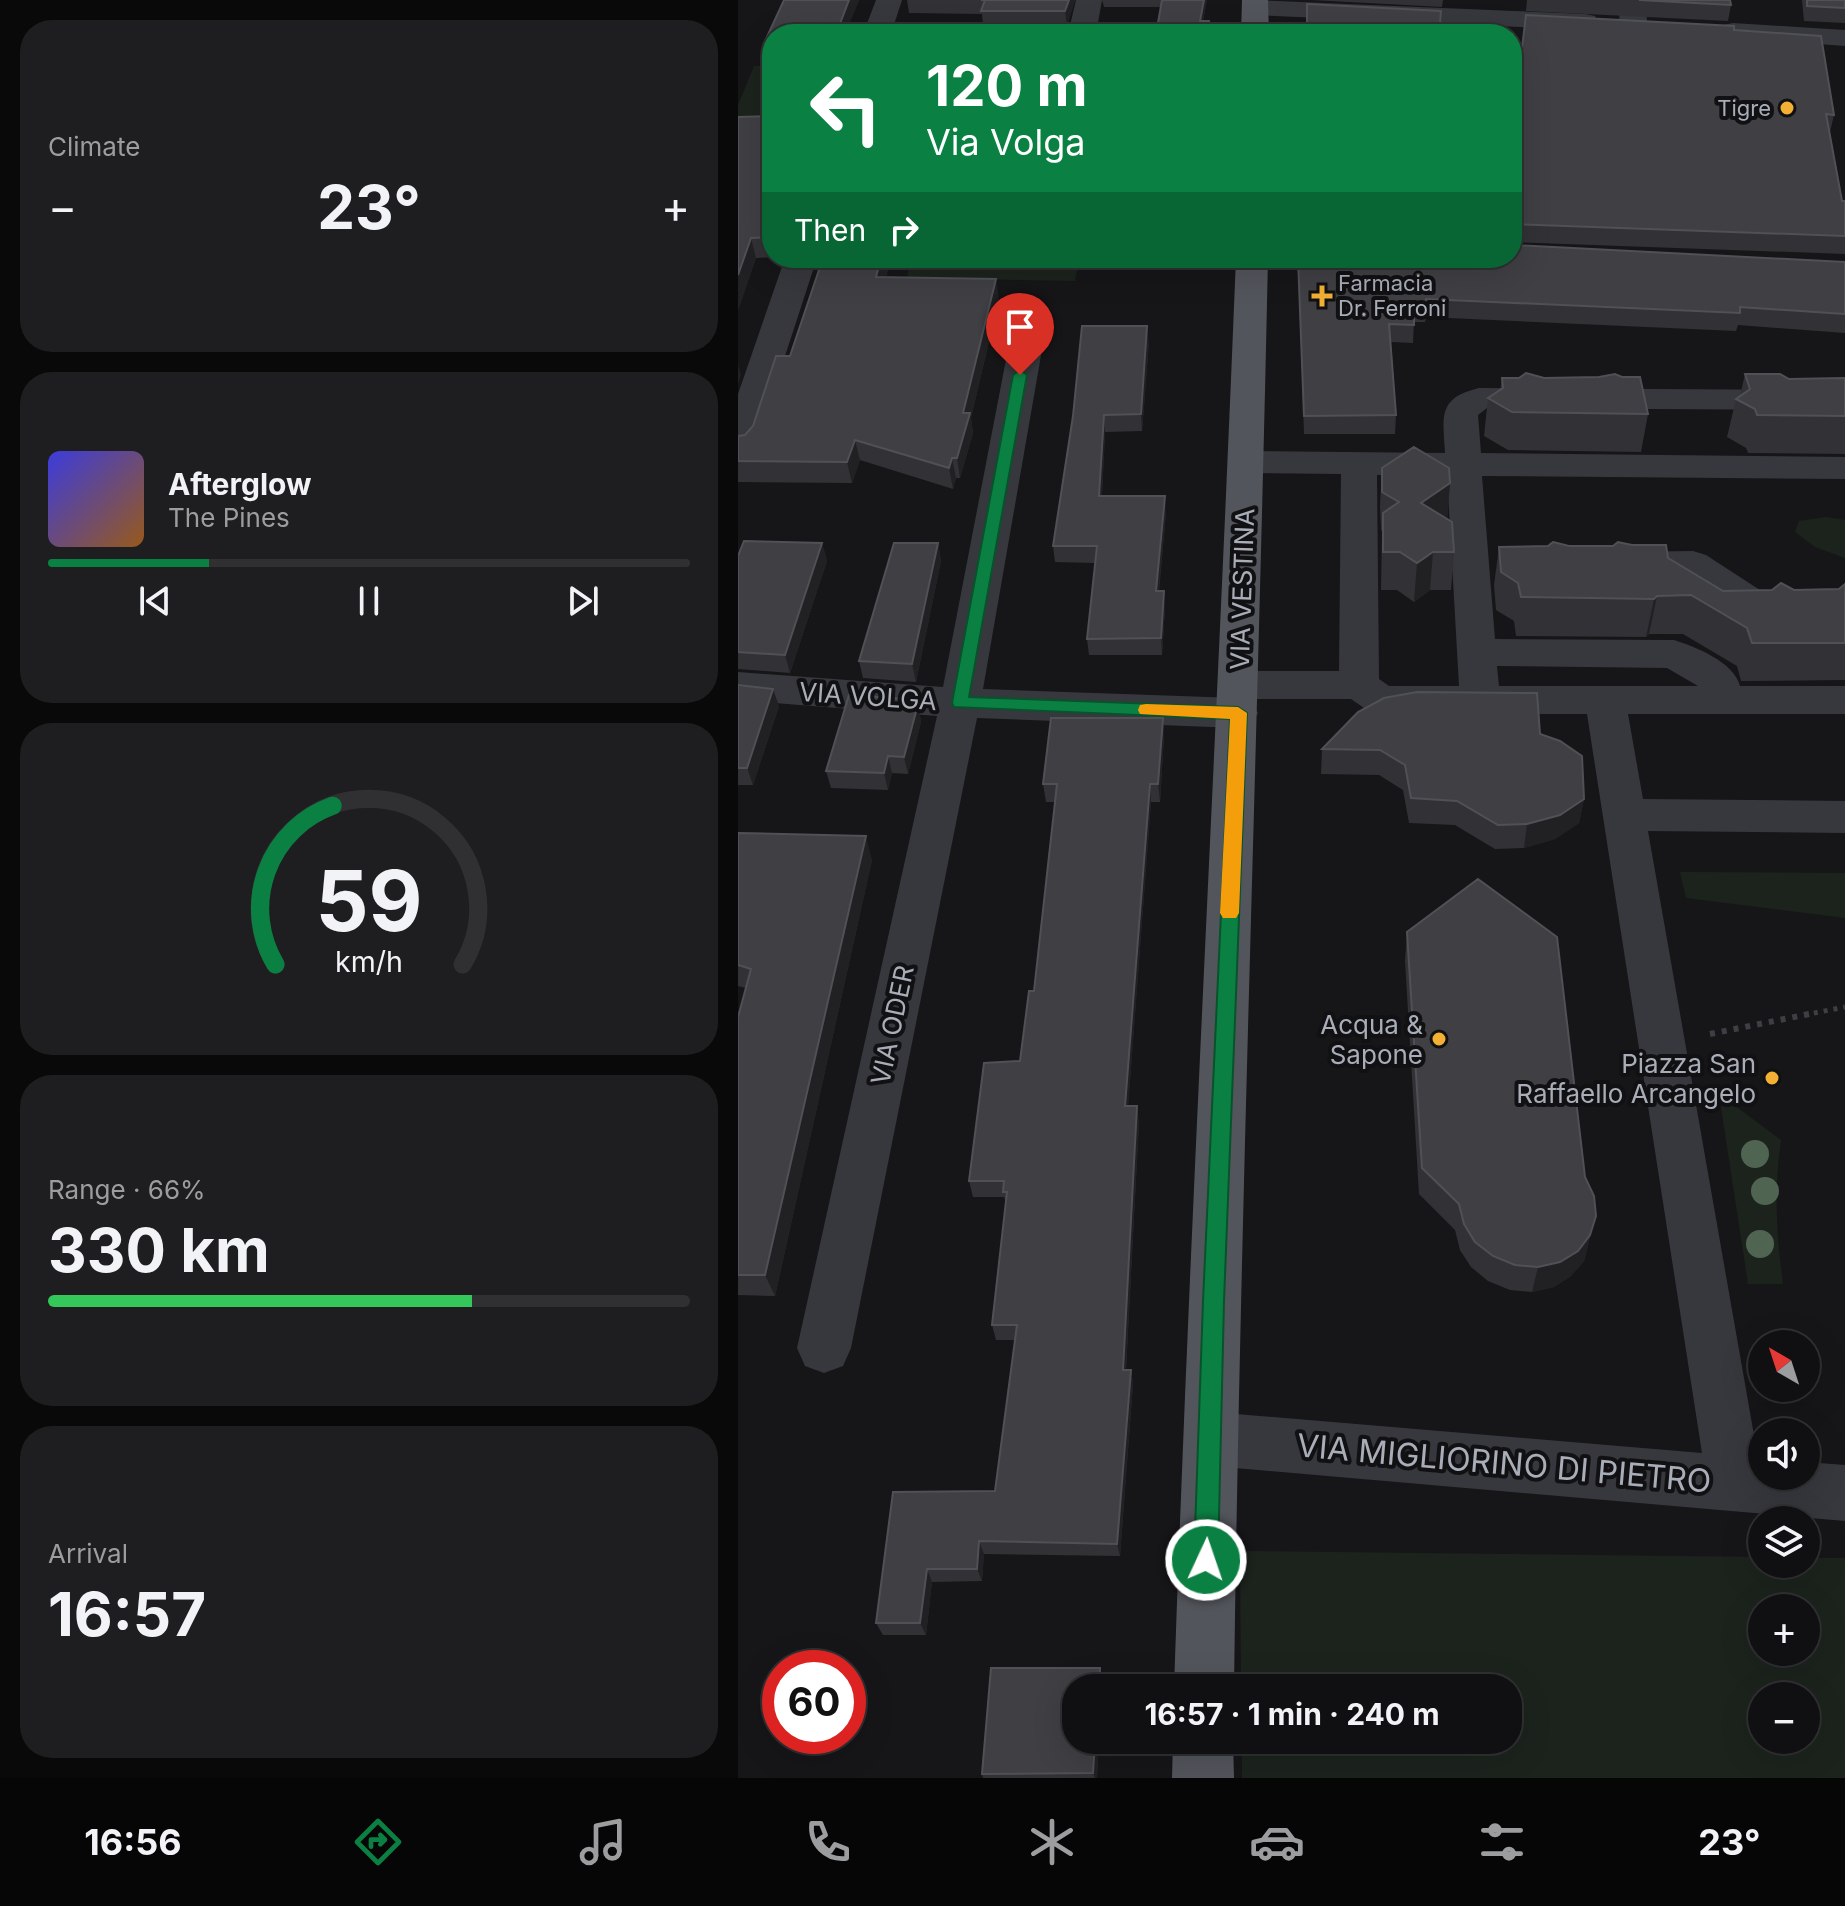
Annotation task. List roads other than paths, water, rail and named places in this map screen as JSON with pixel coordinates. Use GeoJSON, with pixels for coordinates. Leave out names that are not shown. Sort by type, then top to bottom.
{"type":"FeatureCollection","features":[{"type":"Feature","properties":{"kind":"main road","name":"VIA VESTINA"},"geometry":{"type":"LineString","coordinates":[[1204,1674],[1213,1301],[1239,699],[1252,268]]}},
{"type":"Feature","properties":{"kind":"main road"},"geometry":{"type":"LineString","coordinates":[[1203,1754],[1203,1778]]}},
{"type":"Feature","properties":{"kind":"street"},"geometry":{"type":"LineString","coordinates":[[881,24],[889,0]]}},
{"type":"Feature","properties":{"kind":"street"},"geometry":{"type":"LineString","coordinates":[[1084,24],[1089,0]]}},
{"type":"Feature","properties":{"kind":"street"},"geometry":{"type":"LineString","coordinates":[[1255,14],[1633,12],[1663,26]]}},
{"type":"Feature","properties":{"kind":"street"},"geometry":{"type":"LineString","coordinates":[[1709,29],[1845,38]]}},
{"type":"Feature","properties":{"kind":"street"},"geometry":{"type":"LineString","coordinates":[[738,445],[798,268]]}},
{"type":"Feature","properties":{"kind":"street","name":"VIA ODER"},"geometry":{"type":"LineString","coordinates":[[824,1348],[960,703],[1026,344]]}},
{"type":"Feature","properties":{"kind":"street"},"geometry":{"type":"LineString","coordinates":[[1480,700],[1477,652],[1488,566],[1462,466],[1460,411],[1479,398],[1845,400]]}},
{"type":"Feature","properties":{"kind":"street"},"geometry":{"type":"LineString","coordinates":[[1246,462],[1845,468]]}},
{"type":"Feature","properties":{"kind":"street"},"geometry":{"type":"LineString","coordinates":[[1359,463],[1359,685],[1381,700],[1845,700]]}},
{"type":"Feature","properties":{"kind":"street"},"geometry":{"type":"LineString","coordinates":[[1583,565],[1693,564],[1755,605],[1845,606]]}},
{"type":"Feature","properties":{"kind":"street"},"geometry":{"type":"LineString","coordinates":[[1477,652],[1674,654],[1719,680],[1723,700]]}},
{"type":"Feature","properties":{"kind":"street","name":"VIA VOLGA"},"geometry":{"type":"LineString","coordinates":[[738,686],[960,703],[1239,699],[1359,685]]}},
{"type":"Feature","properties":{"kind":"street"},"geometry":{"type":"LineString","coordinates":[[1605,700],[1734,1482]]}},
{"type":"Feature","properties":{"kind":"street"},"geometry":{"type":"LineString","coordinates":[[1624,815],[1845,817]]}},
{"type":"Feature","properties":{"kind":"street","name":"VIA MIGLIORINO DI PIETRO"},"geometry":{"type":"LineString","coordinates":[[1212,1439],[1845,1493]]}},
{"type":"Feature","properties":{"kind":"place","name":"Tigre"},"geometry":{"type":"Point","coordinates":[1787,108]}},
{"type":"Feature","properties":{"kind":"place","name":"Farmacia Dr. Ferroni"},"geometry":{"type":"Point","coordinates":[1322,296]}},
{"type":"Feature","properties":{"kind":"place","name":"Acqua & Sapone"},"geometry":{"type":"Point","coordinates":[1439,1039]}},
{"type":"Feature","properties":{"kind":"place","name":"Piazza San Raffaello Arcangelo"},"geometry":{"type":"Point","coordinates":[1772,1078]}}]}
